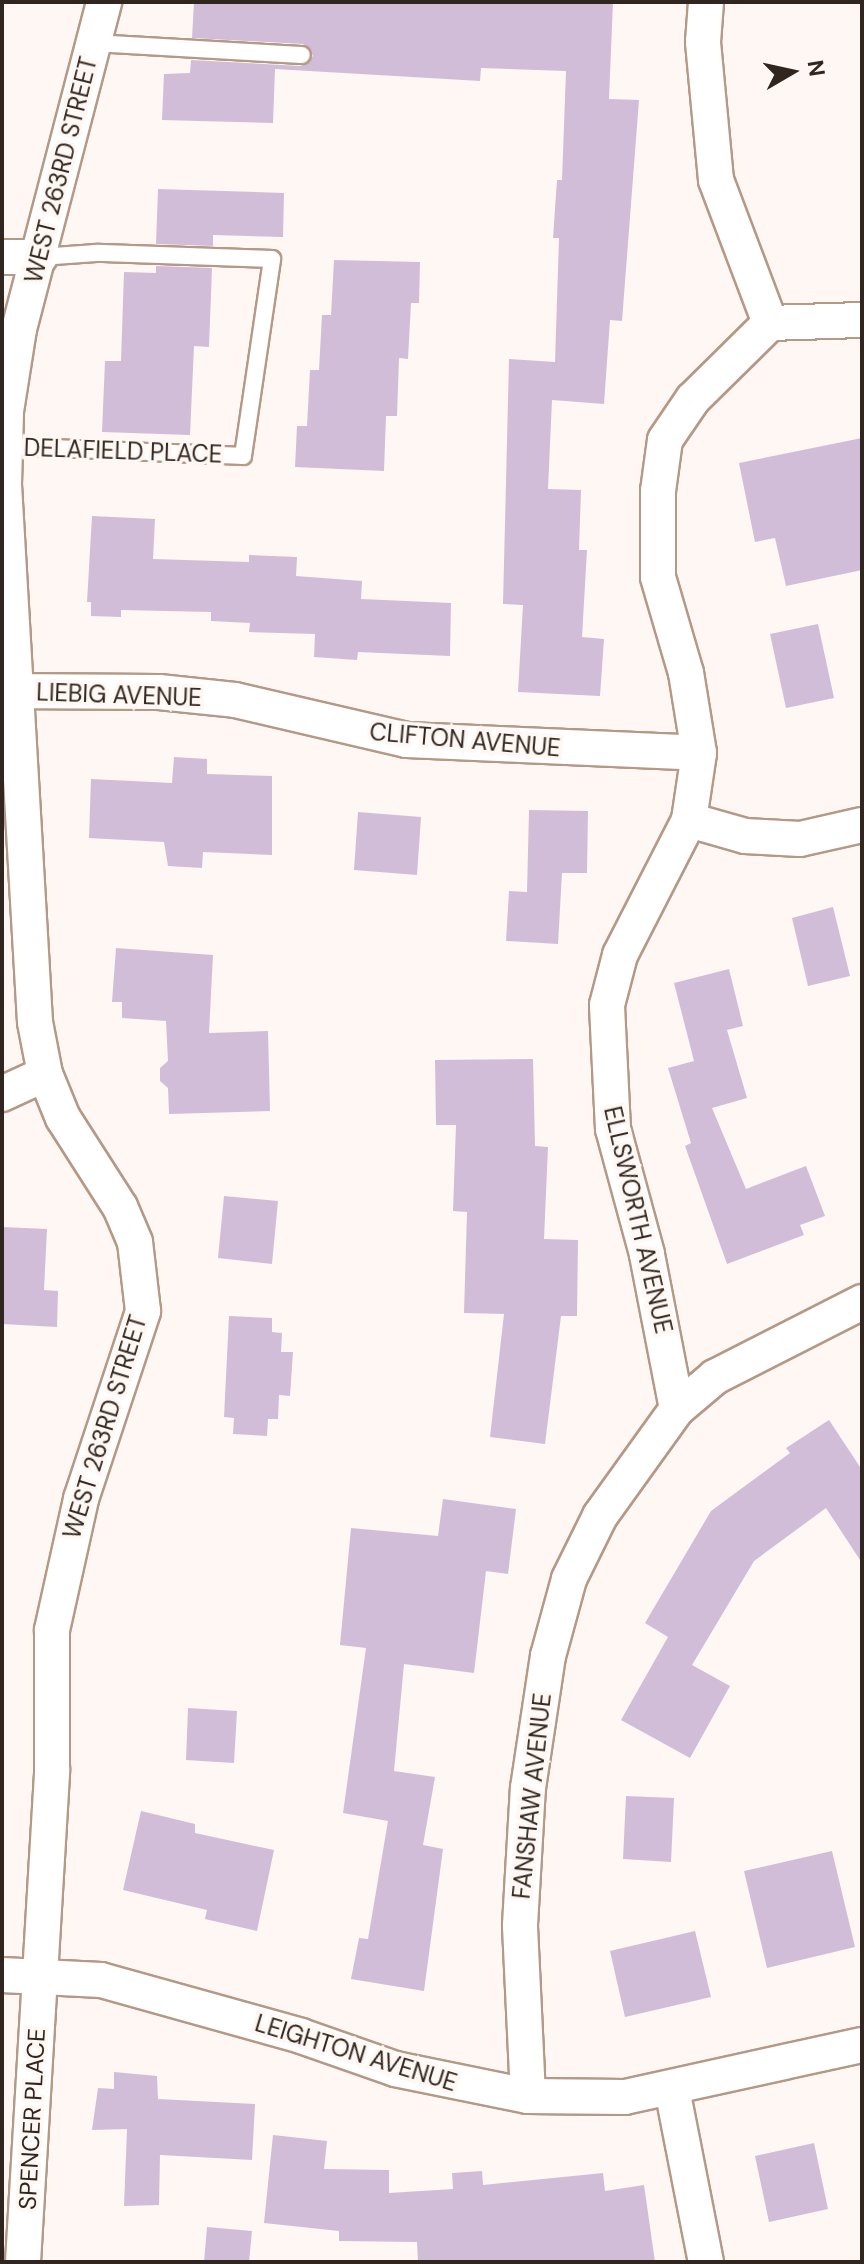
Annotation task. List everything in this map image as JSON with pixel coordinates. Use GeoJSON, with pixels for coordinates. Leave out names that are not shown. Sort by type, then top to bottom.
{"type":"FeatureCollection","features":[{"type":"Feature","properties":{"kind":"street","name":"WEST 263RD STREET"},"geometry":{"type":"LineString","coordinates":[[41,1976],[52,1630],[81,1499],[143,1311],[135,1242],[120,1207],[63,1118],[45,1074],[28,974],[9,691],[4,446],[19,329],[104,2]]}},
{"type":"Feature","properties":{"kind":"street"},"geometry":{"type":"LineString","coordinates":[[706,2],[703,42],[716,180],[770,323],[862,320]]}},
{"type":"Feature","properties":{"kind":"street"},"geometry":{"type":"LineString","coordinates":[[2,257],[40,257]]}},
{"type":"Feature","properties":{"kind":"street","name":"ELLSWORTH AVENUE"},"geometry":{"type":"LineString","coordinates":[[677,1409],[647,1254],[613,1129],[607,1005],[620,955],[689,820],[699,753],[686,673],[658,577],[658,491],[665,440],[693,399],[770,323]]}},
{"type":"Feature","properties":{"kind":"street","name":"LIEBIG AVENUE"},"geometry":{"type":"LineString","coordinates":[[9,691],[159,692],[235,700]]}},
{"type":"Feature","properties":{"kind":"street","name":"CLIFTON AVENUE"},"geometry":{"type":"LineString","coordinates":[[235,700],[407,740],[699,753]]}},
{"type":"Feature","properties":{"kind":"street"},"geometry":{"type":"LineString","coordinates":[[689,820],[745,836],[800,839],[862,825]]}},
{"type":"Feature","properties":{"kind":"street"},"geometry":{"type":"LineString","coordinates":[[2,1094],[45,1074]]}},
{"type":"Feature","properties":{"kind":"street","name":"FANSHAW AVENUE"},"geometry":{"type":"LineString","coordinates":[[528,2096],[520,1925],[528,1788],[548,1656],[569,1579],[600,1516],[677,1409],[715,1377],[862,1302]]}},
{"type":"Feature","properties":{"kind":"street","name":"LEIGHTON AVENUE"},"geometry":{"type":"LineString","coordinates":[[2,1975],[101,1980],[154,1992],[395,2069],[528,2096],[579,2100],[672,2089],[862,2045]]}},
{"type":"Feature","properties":{"kind":"street","name":"SPENCER PLACE"},"geometry":{"type":"LineString","coordinates":[[23,2262],[41,1976]]}},
{"type":"Feature","properties":{"kind":"street"},"geometry":{"type":"LineString","coordinates":[[672,2089],[706,2262]]}},
{"type":"Feature","properties":{"kind":"lane"},"geometry":{"type":"LineString","coordinates":[[93,43],[302,55]]}},
{"type":"Feature","properties":{"kind":"lane","name":"DELAFIELD PLACE"},"geometry":{"type":"LineString","coordinates":[[4,446],[243,456],[272,259],[96,253],[40,257]]}},
{"type":"Feature","properties":{"kind":"building"},"geometry":{"type":"Polygon","coordinates":[[[194,2],[613,2],[609,99],[639,100],[622,321],[610,320],[604,404],[552,400],[548,489],[581,490],[579,550],[587,550],[582,637],[604,639],[600,696],[518,692],[523,605],[503,604],[509,359],[555,362],[559,238],[553,238],[557,180],[562,180],[566,71],[481,68],[480,81],[275,69],[273,123],[162,120],[164,74],[190,73],[191,60],[301,66],[313,56],[303,44],[192,38],[194,2]]]}},
{"type":"Feature","properties":{"kind":"building"},"geometry":{"type":"Polygon","coordinates":[[[158,189],[284,193],[283,237],[213,235],[213,246],[156,244],[158,189]]]}},
{"type":"Feature","properties":{"kind":"building"},"geometry":{"type":"Polygon","coordinates":[[[334,260],[420,262],[419,303],[411,303],[408,359],[399,358],[397,416],[386,416],[384,471],[295,467],[297,426],[307,426],[310,370],[319,370],[322,315],[331,315],[334,260]]]}},
{"type":"Feature","properties":{"kind":"building"},"geometry":{"type":"Polygon","coordinates":[[[156,266],[212,268],[209,347],[194,346],[190,435],[102,432],[105,361],[121,361],[124,272],[156,273],[156,266]]]}},
{"type":"Feature","properties":{"kind":"building"},"geometry":{"type":"Polygon","coordinates":[[[862,438],[862,570],[786,586],[775,538],[755,542],[739,463],[862,438]]]}},
{"type":"Feature","properties":{"kind":"building"},"geometry":{"type":"Polygon","coordinates":[[[92,516],[155,519],[153,559],[249,562],[249,555],[297,557],[296,576],[362,581],[361,599],[451,603],[450,656],[358,652],[357,660],[314,657],[315,634],[249,632],[250,623],[211,621],[211,612],[121,610],[121,617],[91,616],[91,602],[87,602],[92,516]]]}},
{"type":"Feature","properties":{"kind":"building"},"geometry":{"type":"Polygon","coordinates":[[[818,624],[834,698],[786,708],[770,634],[818,624]]]}},
{"type":"Feature","properties":{"kind":"building"},"geometry":{"type":"Polygon","coordinates":[[[174,757],[207,759],[207,774],[272,776],[272,855],[203,852],[202,868],[168,866],[164,842],[89,838],[91,779],[172,783],[174,757]]]}},
{"type":"Feature","properties":{"kind":"building"},"geometry":{"type":"Polygon","coordinates":[[[529,810],[588,811],[587,873],[562,873],[558,944],[506,941],[509,891],[527,892],[529,810]]]}},
{"type":"Feature","properties":{"kind":"building"},"geometry":{"type":"Polygon","coordinates":[[[358,812],[421,817],[417,875],[354,870],[358,812]]]}},
{"type":"Feature","properties":{"kind":"building"},"geometry":{"type":"Polygon","coordinates":[[[833,907],[850,976],[808,986],[792,918],[833,907]]]}},
{"type":"Feature","properties":{"kind":"building"},"geometry":{"type":"Polygon","coordinates":[[[116,948],[213,955],[209,1033],[268,1031],[270,1111],[169,1114],[168,1088],[160,1081],[160,1068],[168,1061],[166,1021],[122,1018],[122,1002],[112,1002],[116,948]]]}},
{"type":"Feature","properties":{"kind":"building"},"geometry":{"type":"Polygon","coordinates":[[[729,969],[743,1026],[727,1030],[747,1098],[712,1108],[746,1189],[806,1166],[825,1216],[800,1225],[804,1235],[727,1264],[685,1146],[691,1143],[668,1068],[694,1061],[674,983],[729,969]]]}},
{"type":"Feature","properties":{"kind":"building"},"geometry":{"type":"Polygon","coordinates":[[[533,1059],[535,1146],[548,1147],[544,1239],[578,1240],[577,1316],[561,1316],[545,1444],[490,1437],[504,1314],[464,1313],[467,1212],[453,1211],[456,1125],[436,1125],[435,1060],[533,1059]]]}},
{"type":"Feature","properties":{"kind":"building"},"geometry":{"type":"Polygon","coordinates":[[[224,1196],[278,1201],[272,1264],[218,1258],[224,1196]]]}},
{"type":"Feature","properties":{"kind":"building"},"geometry":{"type":"Polygon","coordinates":[[[2,1227],[47,1229],[44,1290],[58,1291],[57,1327],[2,1324],[2,1227]]]}},
{"type":"Feature","properties":{"kind":"building"},"geometry":{"type":"Polygon","coordinates":[[[229,1316],[272,1318],[272,1332],[282,1333],[281,1352],[293,1352],[290,1396],[279,1395],[278,1419],[268,1419],[267,1436],[233,1434],[234,1418],[224,1417],[229,1316]]]}},
{"type":"Feature","properties":{"kind":"building"},"geometry":{"type":"Polygon","coordinates":[[[829,1420],[862,1470],[862,1563],[826,1508],[754,1561],[692,1665],[730,1686],[690,1758],[621,1720],[668,1637],[645,1623],[711,1511],[790,1453],[786,1448],[829,1420]]]}},
{"type":"Feature","properties":{"kind":"building"},"geometry":{"type":"Polygon","coordinates":[[[443,1499],[516,1509],[508,1574],[486,1571],[474,1673],[404,1664],[394,1771],[435,1777],[423,1845],[443,1849],[424,1991],[351,1979],[359,1938],[368,1939],[388,1821],[343,1813],[366,1648],[340,1645],[351,1528],[438,1536],[443,1499]]]}},
{"type":"Feature","properties":{"kind":"building"},"geometry":{"type":"Polygon","coordinates":[[[188,1708],[237,1711],[234,1763],[186,1760],[188,1708]]]}},
{"type":"Feature","properties":{"kind":"building"},"geometry":{"type":"Polygon","coordinates":[[[626,1796],[674,1798],[671,1862],[623,1859],[626,1796]]]}},
{"type":"Feature","properties":{"kind":"building"},"geometry":{"type":"Polygon","coordinates":[[[141,1811],[195,1824],[195,1833],[274,1850],[257,1931],[205,1919],[207,1910],[123,1890],[141,1811]]]}},
{"type":"Feature","properties":{"kind":"building"},"geometry":{"type":"Polygon","coordinates":[[[832,1851],[855,1947],[767,1968],[744,1871],[832,1851]]]}},
{"type":"Feature","properties":{"kind":"building"},"geometry":{"type":"Polygon","coordinates":[[[695,1931],[711,1997],[625,2017],[610,1951],[695,1931]]]}},
{"type":"Feature","properties":{"kind":"building"},"geometry":{"type":"Polygon","coordinates":[[[114,2072],[157,2076],[158,2099],[255,2104],[252,2160],[160,2155],[159,2205],[124,2206],[127,2129],[92,2130],[98,2088],[114,2089],[114,2072]]]}},
{"type":"Feature","properties":{"kind":"building"},"geometry":{"type":"Polygon","coordinates":[[[273,2135],[327,2141],[324,2169],[389,2170],[389,2193],[453,2189],[452,2173],[482,2171],[483,2185],[603,2173],[605,2191],[644,2185],[655,2262],[418,2262],[417,2242],[339,2241],[339,2231],[264,2223],[273,2135]]]}},
{"type":"Feature","properties":{"kind":"building"},"geometry":{"type":"Polygon","coordinates":[[[814,2143],[828,2209],[769,2222],[755,2156],[814,2143]]]}},
{"type":"Feature","properties":{"kind":"building"},"geometry":{"type":"Polygon","coordinates":[[[207,2227],[252,2231],[249,2262],[204,2262],[207,2227]]]}}]}
